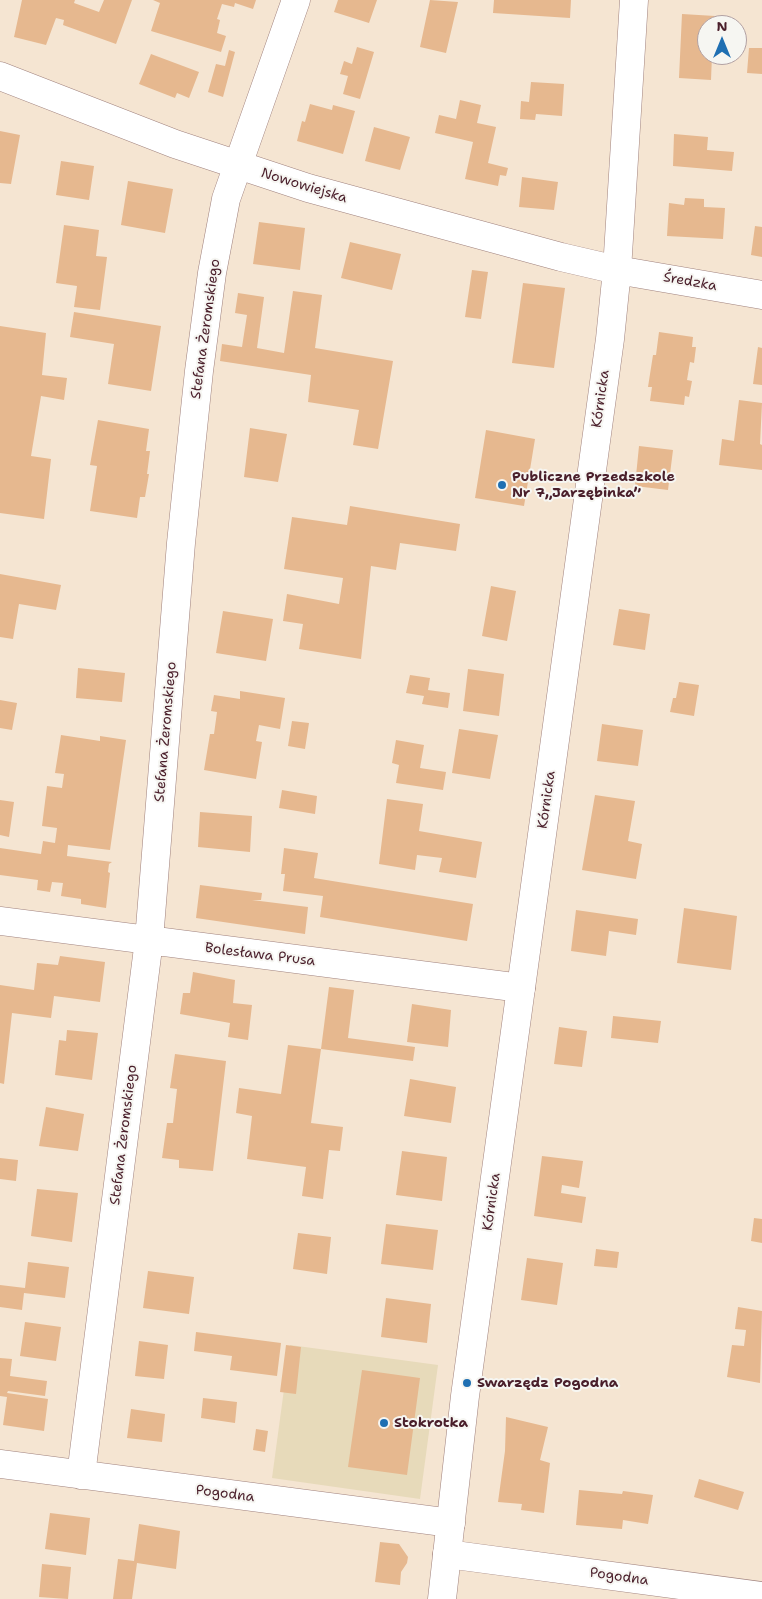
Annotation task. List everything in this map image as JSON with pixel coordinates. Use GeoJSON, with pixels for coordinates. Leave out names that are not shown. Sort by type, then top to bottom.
{"type":"FeatureCollection","features":[{"type":"Feature","properties":{"kind":"street","name":"Stefana Żeromskiego"},"geometry":{"type":"LineString","coordinates":[[81,1475],[149,940],[181,543],[199,370],[226,199],[296,0]]}},
{"type":"Feature","properties":{"kind":"street","name":"Kórnicka"},"geometry":{"type":"LineString","coordinates":[[442,1599],[465,1396],[607,359],[617,270],[634,0]]}},
{"type":"Feature","properties":{"kind":"street","name":"Nowowiejska"},"geometry":{"type":"LineString","coordinates":[[0,76],[174,144],[237,166],[373,207],[617,270]]}},
{"type":"Feature","properties":{"kind":"street","name":"Średzka"},"geometry":{"type":"LineString","coordinates":[[617,270],[762,295]]}},
{"type":"Feature","properties":{"kind":"street","name":"Bolesława Prusa"},"geometry":{"type":"LineString","coordinates":[[0,921],[521,988]]}},
{"type":"Feature","properties":{"kind":"street","name":"Pogodna"},"geometry":{"type":"LineString","coordinates":[[0,1464],[451,1523]]}},
{"type":"Feature","properties":{"kind":"street","name":"Pogodna"},"geometry":{"type":"LineString","coordinates":[[447,1554],[762,1596]]}},
{"type":"Feature","properties":{"kind":"shaded area"},"geometry":{"type":"Polygon","coordinates":[[[290,1345],[438,1365],[420,1499],[272,1478],[290,1345]]]}},
{"type":"Feature","properties":{"kind":"building"},"geometry":{"type":"Polygon","coordinates":[[[22,0],[75,0],[74,3],[99,12],[104,0],[132,0],[116,44],[63,25],[64,20],[56,18],[46,45],[14,37],[22,0]]]}},
{"type":"Feature","properties":{"kind":"building"},"geometry":{"type":"Polygon","coordinates":[[[153,0],[256,0],[253,9],[235,3],[234,7],[222,4],[217,19],[220,20],[217,33],[226,36],[221,52],[151,31],[160,3],[153,0]]]}},
{"type":"Feature","properties":{"kind":"building"},"geometry":{"type":"Polygon","coordinates":[[[338,0],[377,0],[369,23],[334,12],[338,0]]]}},
{"type":"Feature","properties":{"kind":"building"},"geometry":{"type":"Polygon","coordinates":[[[430,0],[458,2],[446,53],[420,47],[430,0]]]}},
{"type":"Feature","properties":{"kind":"building"},"geometry":{"type":"Polygon","coordinates":[[[494,0],[571,0],[570,18],[493,13],[494,0]]]}},
{"type":"Feature","properties":{"kind":"building"},"geometry":{"type":"Polygon","coordinates":[[[682,14],[698,15],[697,65],[712,65],[711,80],[679,78],[682,14]]]}},
{"type":"Feature","properties":{"kind":"building"},"geometry":{"type":"Polygon","coordinates":[[[357,47],[374,52],[360,99],[343,94],[348,76],[340,74],[344,61],[352,64],[357,47]]]}},
{"type":"Feature","properties":{"kind":"building"},"geometry":{"type":"Polygon","coordinates":[[[749,48],[762,48],[762,74],[747,73],[749,48]]]}},
{"type":"Feature","properties":{"kind":"building"},"geometry":{"type":"Polygon","coordinates":[[[229,50],[235,52],[223,97],[208,92],[216,64],[225,66],[229,50]]]}},
{"type":"Feature","properties":{"kind":"building"},"geometry":{"type":"Polygon","coordinates":[[[151,54],[199,72],[189,98],[177,93],[175,98],[139,84],[151,54]]]}},
{"type":"Feature","properties":{"kind":"building"},"geometry":{"type":"Polygon","coordinates":[[[531,82],[564,84],[562,116],[536,114],[535,120],[520,119],[521,101],[529,102],[531,82]]]}},
{"type":"Feature","properties":{"kind":"building"},"geometry":{"type":"Polygon","coordinates":[[[460,100],[481,105],[477,123],[496,127],[488,163],[508,168],[506,176],[500,175],[498,186],[465,179],[473,142],[435,133],[439,115],[456,119],[460,100]]]}},
{"type":"Feature","properties":{"kind":"building"},"geometry":{"type":"Polygon","coordinates":[[[310,104],[332,110],[333,105],[355,111],[343,154],[297,141],[302,121],[305,122],[310,104]]]}},
{"type":"Feature","properties":{"kind":"building"},"geometry":{"type":"Polygon","coordinates":[[[374,127],[410,137],[400,170],[365,161],[374,127]]]}},
{"type":"Feature","properties":{"kind":"building"},"geometry":{"type":"Polygon","coordinates":[[[0,131],[20,135],[11,184],[0,183],[0,131]]]}},
{"type":"Feature","properties":{"kind":"building"},"geometry":{"type":"Polygon","coordinates":[[[674,134],[708,137],[707,150],[734,152],[732,171],[673,166],[674,134]]]}},
{"type":"Feature","properties":{"kind":"building"},"geometry":{"type":"Polygon","coordinates":[[[61,161],[94,166],[89,200],[56,195],[61,161]]]}},
{"type":"Feature","properties":{"kind":"building"},"geometry":{"type":"Polygon","coordinates":[[[522,177],[558,182],[554,210],[519,207],[522,177]]]}},
{"type":"Feature","properties":{"kind":"building"},"geometry":{"type":"Polygon","coordinates":[[[128,181],[173,189],[165,233],[121,225],[128,181]]]}},
{"type":"Feature","properties":{"kind":"building"},"geometry":{"type":"Polygon","coordinates":[[[685,198],[704,199],[704,207],[725,208],[723,239],[667,236],[669,203],[684,205],[685,198]]]}},
{"type":"Feature","properties":{"kind":"building"},"geometry":{"type":"Polygon","coordinates":[[[259,222],[305,228],[300,270],[253,264],[259,222]]]}},
{"type":"Feature","properties":{"kind":"building"},"geometry":{"type":"Polygon","coordinates":[[[64,225],[99,230],[96,256],[107,257],[100,310],[74,307],[77,286],[56,283],[64,225]]]}},
{"type":"Feature","properties":{"kind":"building"},"geometry":{"type":"Polygon","coordinates":[[[755,226],[762,227],[762,257],[751,255],[755,226]]]}},
{"type":"Feature","properties":{"kind":"building"},"geometry":{"type":"Polygon","coordinates":[[[350,242],[401,254],[392,290],[341,278],[350,242]]]}},
{"type":"Feature","properties":{"kind":"building"},"geometry":{"type":"Polygon","coordinates":[[[472,270],[488,272],[481,319],[465,317],[472,270]]]}},
{"type":"Feature","properties":{"kind":"building"},"geometry":{"type":"Polygon","coordinates":[[[523,283],[565,288],[554,368],[512,363],[523,283]]]}},
{"type":"Feature","properties":{"kind":"building"},"geometry":{"type":"Polygon","coordinates":[[[293,291],[322,295],[315,348],[393,361],[378,449],[353,445],[359,410],[308,402],[311,375],[220,361],[222,344],[242,347],[247,315],[235,313],[238,293],[264,297],[257,348],[284,353],[293,291]]]}},
{"type":"Feature","properties":{"kind":"building"},"geometry":{"type":"Polygon","coordinates":[[[74,312],[161,326],[151,391],[108,384],[114,344],[70,337],[74,312]]]}},
{"type":"Feature","properties":{"kind":"building"},"geometry":{"type":"Polygon","coordinates":[[[0,326],[46,333],[42,375],[67,378],[64,400],[41,396],[31,456],[51,459],[44,519],[0,513],[0,326]]]}},
{"type":"Feature","properties":{"kind":"building"},"geometry":{"type":"Polygon","coordinates":[[[659,332],[693,337],[692,347],[696,347],[694,363],[690,362],[687,380],[692,381],[689,397],[685,396],[684,405],[650,401],[652,387],[648,387],[653,355],[656,355],[659,332]]]}},
{"type":"Feature","properties":{"kind":"building"},"geometry":{"type":"Polygon","coordinates":[[[758,347],[762,348],[762,385],[753,384],[758,347]]]}},
{"type":"Feature","properties":{"kind":"building"},"geometry":{"type":"Polygon","coordinates":[[[739,400],[762,403],[760,444],[762,445],[762,470],[719,465],[722,439],[734,441],[739,400]]]}},
{"type":"Feature","properties":{"kind":"building"},"geometry":{"type":"Polygon","coordinates":[[[98,420],[149,429],[146,451],[150,451],[147,474],[149,474],[145,497],[140,497],[137,518],[90,511],[97,466],[90,465],[98,420]]]}},
{"type":"Feature","properties":{"kind":"building"},"geometry":{"type":"Polygon","coordinates":[[[250,428],[287,434],[278,482],[244,477],[250,428]]]}},
{"type":"Feature","properties":{"kind":"building"},"geometry":{"type":"Polygon","coordinates":[[[486,430],[535,439],[524,506],[475,498],[486,430]]]}},
{"type":"Feature","properties":{"kind":"building"},"geometry":{"type":"Polygon","coordinates":[[[639,446],[673,450],[668,490],[635,486],[639,446]]]}},
{"type":"Feature","properties":{"kind":"building"},"geometry":{"type":"Polygon","coordinates":[[[350,506],[460,524],[456,551],[400,543],[396,570],[371,566],[361,659],[299,649],[303,624],[283,621],[287,594],[339,604],[343,578],[284,569],[292,517],[347,525],[350,506]]]}},
{"type":"Feature","properties":{"kind":"building"},"geometry":{"type":"Polygon","coordinates":[[[0,574],[61,585],[56,610],[19,604],[13,639],[0,637],[0,574]]]}},
{"type":"Feature","properties":{"kind":"building"},"geometry":{"type":"Polygon","coordinates":[[[491,586],[516,591],[507,641],[482,636],[491,586]]]}},
{"type":"Feature","properties":{"kind":"building"},"geometry":{"type":"Polygon","coordinates":[[[619,609],[650,614],[645,650],[613,645],[619,609]]]}},
{"type":"Feature","properties":{"kind":"building"},"geometry":{"type":"Polygon","coordinates":[[[223,611],[273,619],[266,661],[216,653],[223,611]]]}},
{"type":"Feature","properties":{"kind":"building"},"geometry":{"type":"Polygon","coordinates":[[[78,668],[125,673],[122,702],[76,698],[78,668]]]}},
{"type":"Feature","properties":{"kind":"building"},"geometry":{"type":"Polygon","coordinates":[[[468,669],[504,674],[499,716],[463,711],[468,669]]]}},
{"type":"Feature","properties":{"kind":"building"},"geometry":{"type":"Polygon","coordinates":[[[410,675],[430,678],[428,690],[450,693],[448,708],[422,704],[424,696],[406,693],[410,675]]]}},
{"type":"Feature","properties":{"kind":"building"},"geometry":{"type":"Polygon","coordinates":[[[679,682],[699,685],[694,716],[670,712],[673,698],[676,698],[679,682]]]}},
{"type":"Feature","properties":{"kind":"building"},"geometry":{"type":"Polygon","coordinates":[[[240,691],[285,698],[280,729],[259,725],[256,741],[262,742],[256,779],[204,770],[210,734],[214,734],[217,712],[211,711],[214,695],[240,699],[240,691]]]}},
{"type":"Feature","properties":{"kind":"building"},"geometry":{"type":"Polygon","coordinates":[[[0,700],[17,703],[12,730],[0,728],[0,700]]]}},
{"type":"Feature","properties":{"kind":"building"},"geometry":{"type":"Polygon","coordinates":[[[292,721],[309,723],[305,749],[288,746],[292,721]]]}},
{"type":"Feature","properties":{"kind":"building"},"geometry":{"type":"Polygon","coordinates":[[[602,724],[643,730],[638,766],[597,761],[602,724]]]}},
{"type":"Feature","properties":{"kind":"building"},"geometry":{"type":"Polygon","coordinates":[[[459,729],[498,735],[490,779],[452,773],[459,729]]]}},
{"type":"Feature","properties":{"kind":"building"},"geometry":{"type":"Polygon","coordinates":[[[61,735],[100,741],[100,736],[126,740],[110,850],[68,845],[67,856],[112,862],[109,864],[108,872],[110,873],[106,908],[81,904],[81,899],[61,896],[63,883],[52,882],[50,892],[37,890],[38,880],[0,875],[0,848],[41,854],[43,841],[55,843],[57,828],[42,826],[47,786],[62,788],[64,774],[55,773],[61,735]]]}},
{"type":"Feature","properties":{"kind":"building"},"geometry":{"type":"Polygon","coordinates":[[[396,740],[424,745],[420,768],[446,772],[443,790],[396,783],[399,765],[392,763],[396,740]]]}},
{"type":"Feature","properties":{"kind":"building"},"geometry":{"type":"Polygon","coordinates":[[[282,790],[317,796],[315,814],[279,808],[282,790]]]}},
{"type":"Feature","properties":{"kind":"building"},"geometry":{"type":"Polygon","coordinates":[[[595,795],[635,801],[628,841],[642,844],[636,879],[582,870],[595,795]]]}},
{"type":"Feature","properties":{"kind":"building"},"geometry":{"type":"Polygon","coordinates":[[[387,799],[423,804],[419,831],[482,842],[476,878],[439,872],[442,858],[417,855],[415,870],[379,864],[387,799]]]}},
{"type":"Feature","properties":{"kind":"building"},"geometry":{"type":"Polygon","coordinates":[[[0,800],[14,802],[9,837],[0,835],[0,800]]]}},
{"type":"Feature","properties":{"kind":"building"},"geometry":{"type":"Polygon","coordinates":[[[200,812],[252,816],[250,852],[198,847],[200,812]]]}},
{"type":"Feature","properties":{"kind":"building"},"geometry":{"type":"Polygon","coordinates":[[[284,848],[318,853],[314,878],[473,904],[467,941],[320,917],[323,896],[283,891],[285,874],[281,874],[284,848]]]}},
{"type":"Feature","properties":{"kind":"building"},"geometry":{"type":"Polygon","coordinates":[[[200,885],[262,893],[261,900],[252,900],[308,907],[305,934],[196,918],[200,885]]]}},
{"type":"Feature","properties":{"kind":"building"},"geometry":{"type":"Polygon","coordinates":[[[684,908],[737,916],[731,970],[677,963],[684,908]]]}},
{"type":"Feature","properties":{"kind":"building"},"geometry":{"type":"Polygon","coordinates":[[[576,910],[638,919],[636,935],[609,931],[606,956],[571,951],[576,910]]]}},
{"type":"Feature","properties":{"kind":"building"},"geometry":{"type":"Polygon","coordinates":[[[60,956],[105,962],[100,1002],[54,996],[51,1018],[12,1013],[4,1084],[0,1083],[0,985],[34,990],[37,963],[58,965],[60,956]]]}},
{"type":"Feature","properties":{"kind":"building"},"geometry":{"type":"Polygon","coordinates":[[[193,972],[235,980],[233,1003],[252,1005],[248,1040],[228,1037],[230,1023],[180,1014],[183,993],[190,993],[193,972]]]}},
{"type":"Feature","properties":{"kind":"building"},"geometry":{"type":"Polygon","coordinates":[[[329,987],[354,990],[348,1038],[415,1047],[413,1061],[321,1049],[329,987]]]}},
{"type":"Feature","properties":{"kind":"building"},"geometry":{"type":"Polygon","coordinates":[[[412,1004],[451,1010],[448,1047],[407,1042],[412,1004]]]}},
{"type":"Feature","properties":{"kind":"building"},"geometry":{"type":"Polygon","coordinates":[[[613,1016],[661,1021],[658,1043],[611,1038],[613,1016]]]}},
{"type":"Feature","properties":{"kind":"building"},"geometry":{"type":"Polygon","coordinates":[[[559,1027],[587,1031],[582,1067],[554,1064],[559,1027]]]}},
{"type":"Feature","properties":{"kind":"building"},"geometry":{"type":"Polygon","coordinates":[[[67,1030],[98,1033],[92,1080],[55,1075],[59,1040],[66,1041],[67,1030]]]}},
{"type":"Feature","properties":{"kind":"building"},"geometry":{"type":"Polygon","coordinates":[[[288,1045],[321,1049],[311,1123],[343,1127],[340,1151],[329,1150],[323,1199],[302,1196],[306,1167],[247,1159],[252,1116],[236,1113],[239,1088],[281,1094],[288,1045]]]}},
{"type":"Feature","properties":{"kind":"building"},"geometry":{"type":"Polygon","coordinates":[[[175,1054],[226,1061],[213,1171],[179,1168],[179,1160],[162,1158],[167,1123],[173,1123],[177,1089],[170,1088],[175,1054]]]}},
{"type":"Feature","properties":{"kind":"building"},"geometry":{"type":"Polygon","coordinates":[[[410,1079],[456,1087],[451,1123],[404,1116],[410,1079]]]}},
{"type":"Feature","properties":{"kind":"building"},"geometry":{"type":"Polygon","coordinates":[[[46,1107],[84,1114],[78,1151],[39,1146],[46,1107]]]}},
{"type":"Feature","properties":{"kind":"building"},"geometry":{"type":"Polygon","coordinates":[[[402,1151],[447,1157],[442,1201],[396,1195],[402,1151]]]}},
{"type":"Feature","properties":{"kind":"building"},"geometry":{"type":"Polygon","coordinates":[[[542,1156],[583,1161],[579,1188],[562,1185],[561,1193],[586,1197],[582,1223],[534,1216],[542,1156]]]}},
{"type":"Feature","properties":{"kind":"building"},"geometry":{"type":"Polygon","coordinates":[[[0,1158],[18,1160],[16,1181],[0,1179],[0,1158]]]}},
{"type":"Feature","properties":{"kind":"building"},"geometry":{"type":"Polygon","coordinates":[[[37,1189],[78,1193],[72,1242],[31,1236],[37,1189]]]}},
{"type":"Feature","properties":{"kind":"building"},"geometry":{"type":"Polygon","coordinates":[[[754,1218],[762,1219],[762,1243],[751,1241],[754,1218]]]}},
{"type":"Feature","properties":{"kind":"building"},"geometry":{"type":"Polygon","coordinates":[[[386,1224],[438,1230],[433,1270],[381,1264],[386,1224]]]}},
{"type":"Feature","properties":{"kind":"building"},"geometry":{"type":"Polygon","coordinates":[[[298,1233],[331,1237],[327,1274],[293,1269],[298,1233]]]}},
{"type":"Feature","properties":{"kind":"building"},"geometry":{"type":"Polygon","coordinates":[[[596,1249],[619,1252],[617,1268],[594,1266],[596,1249]]]}},
{"type":"Feature","properties":{"kind":"building"},"geometry":{"type":"Polygon","coordinates":[[[527,1258],[563,1263],[557,1305],[521,1300],[527,1258]]]}},
{"type":"Feature","properties":{"kind":"building"},"geometry":{"type":"Polygon","coordinates":[[[28,1262],[69,1267],[65,1298],[24,1293],[22,1310],[0,1307],[0,1285],[25,1288],[28,1262]]]}},
{"type":"Feature","properties":{"kind":"building"},"geometry":{"type":"Polygon","coordinates":[[[148,1271],[194,1277],[189,1314],[143,1308],[148,1271]]]}},
{"type":"Feature","properties":{"kind":"building"},"geometry":{"type":"Polygon","coordinates":[[[386,1298],[431,1304],[427,1343],[381,1337],[386,1298]]]}},
{"type":"Feature","properties":{"kind":"building"},"geometry":{"type":"Polygon","coordinates":[[[738,1307],[762,1311],[760,1383],[727,1377],[732,1345],[744,1346],[746,1330],[735,1329],[738,1307]]]}},
{"type":"Feature","properties":{"kind":"building"},"geometry":{"type":"Polygon","coordinates":[[[25,1322],[61,1327],[56,1361],[20,1356],[25,1322]]]}},
{"type":"Feature","properties":{"kind":"building"},"geometry":{"type":"Polygon","coordinates":[[[196,1332],[281,1343],[277,1376],[230,1370],[232,1356],[194,1351],[196,1332]]]}},
{"type":"Feature","properties":{"kind":"building"},"geometry":{"type":"Polygon","coordinates":[[[139,1341],[168,1345],[164,1379],[135,1376],[139,1341]]]}},
{"type":"Feature","properties":{"kind":"building"},"geometry":{"type":"Polygon","coordinates":[[[286,1345],[301,1347],[296,1394],[280,1392],[286,1345]]]}},
{"type":"Feature","properties":{"kind":"building"},"geometry":{"type":"Polygon","coordinates":[[[0,1358],[12,1359],[10,1376],[47,1381],[45,1396],[8,1391],[7,1393],[48,1399],[44,1431],[3,1425],[7,1397],[0,1396],[0,1358]]]}},
{"type":"Feature","properties":{"kind":"building","name":"Stokrotka"},"geometry":{"type":"Polygon","coordinates":[[[362,1370],[420,1378],[407,1475],[348,1467],[362,1370]]]}},
{"type":"Feature","properties":{"kind":"building"},"geometry":{"type":"Polygon","coordinates":[[[203,1398],[237,1402],[235,1423],[201,1418],[203,1398]]]}},
{"type":"Feature","properties":{"kind":"building"},"geometry":{"type":"Polygon","coordinates":[[[131,1409],[165,1414],[162,1442],[127,1438],[131,1409]]]}},
{"type":"Feature","properties":{"kind":"building"},"geometry":{"type":"Polygon","coordinates":[[[506,1417],[548,1427],[540,1460],[550,1463],[544,1513],[521,1510],[522,1504],[498,1502],[505,1451],[506,1417]]]}},
{"type":"Feature","properties":{"kind":"building"},"geometry":{"type":"Polygon","coordinates":[[[256,1429],[268,1431],[265,1452],[253,1450],[256,1429]]]}},
{"type":"Feature","properties":{"kind":"building"},"geometry":{"type":"Polygon","coordinates":[[[699,1479],[744,1492],[738,1510],[694,1497],[699,1479]]]}},
{"type":"Feature","properties":{"kind":"building"},"geometry":{"type":"Polygon","coordinates":[[[579,1490],[622,1494],[623,1491],[653,1495],[648,1524],[623,1520],[622,1529],[576,1525],[579,1490]]]}},
{"type":"Feature","properties":{"kind":"building"},"geometry":{"type":"Polygon","coordinates":[[[50,1513],[90,1518],[86,1555],[45,1549],[50,1513]]]}},
{"type":"Feature","properties":{"kind":"building"},"geometry":{"type":"Polygon","coordinates":[[[139,1524],[180,1531],[176,1569],[137,1563],[132,1599],[113,1599],[118,1559],[134,1561],[139,1524]]]}},
{"type":"Feature","properties":{"kind":"building"},"geometry":{"type":"Polygon","coordinates":[[[380,1542],[399,1544],[408,1557],[407,1563],[401,1572],[400,1585],[375,1582],[380,1542]]]}},
{"type":"Feature","properties":{"kind":"building"},"geometry":{"type":"Polygon","coordinates":[[[42,1564],[71,1567],[68,1599],[39,1597],[42,1564]]]}},
{"type":"Feature","properties":{"kind":"place","name":"Publiczne Przedszkole Nr 7„Jarzębinka”"},"geometry":{"type":"Point","coordinates":[502,485]}},
{"type":"Feature","properties":{"kind":"place","name":"Swarzędz Pogodna"},"geometry":{"type":"Point","coordinates":[467,1383]}},
{"type":"Feature","properties":{"kind":"place","name":"Stokrotka"},"geometry":{"type":"Point","coordinates":[384,1423]}}]}
